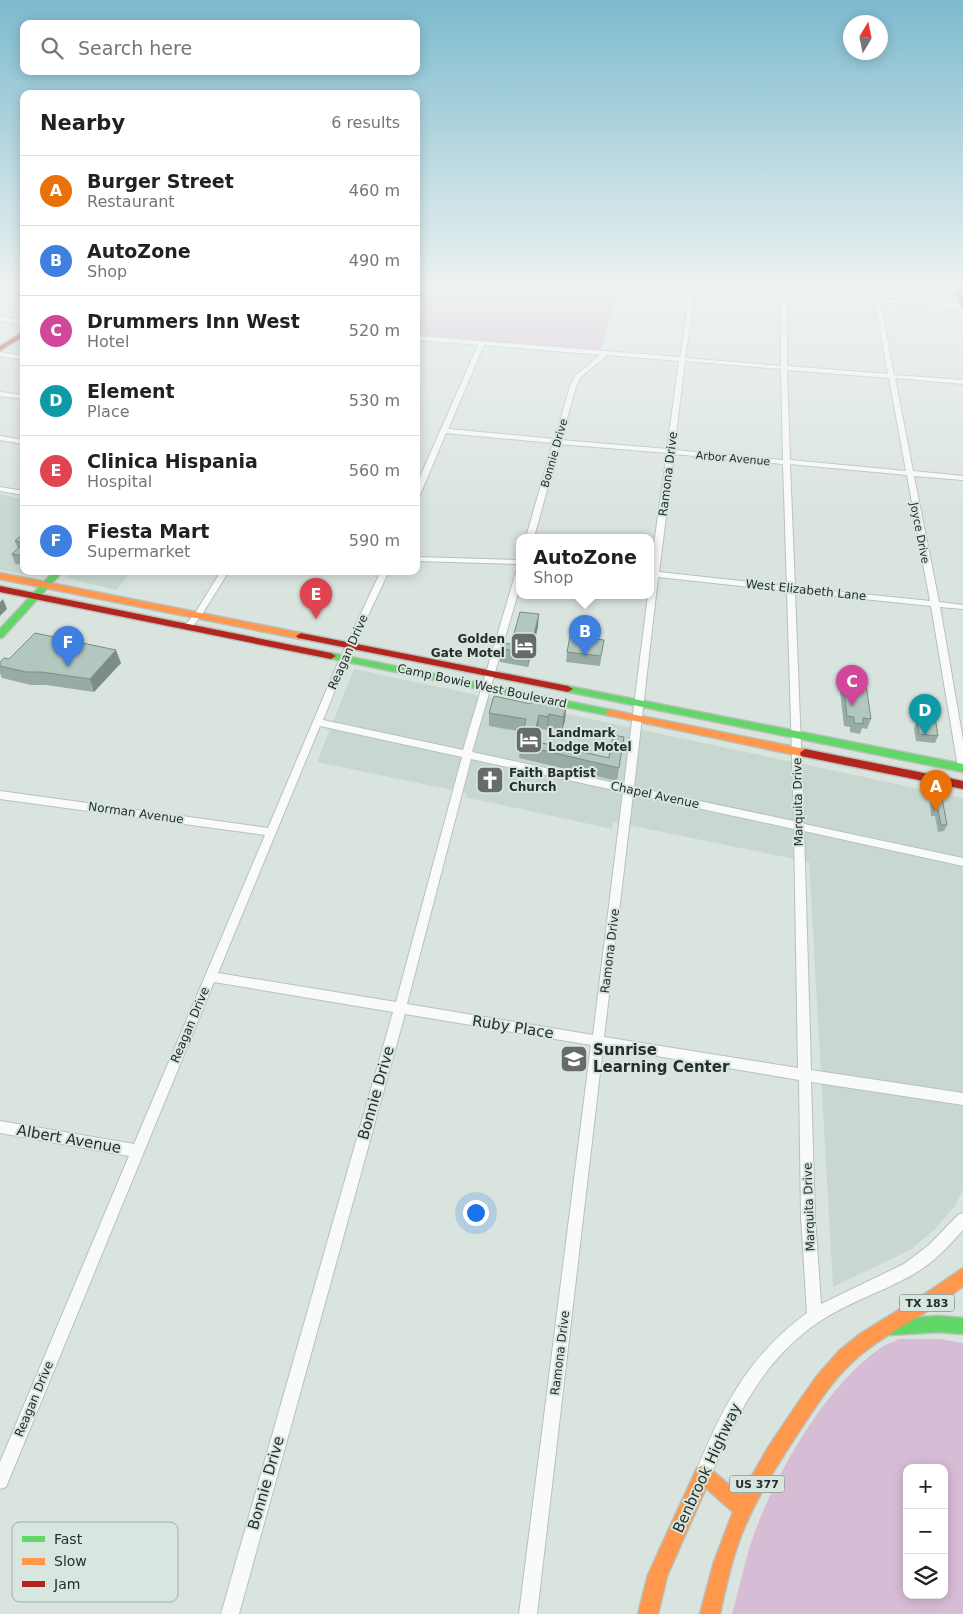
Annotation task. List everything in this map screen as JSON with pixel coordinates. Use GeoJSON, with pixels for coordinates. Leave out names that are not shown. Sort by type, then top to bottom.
{"type":"FeatureCollection","features":[{"type":"Feature","properties":{"kind":"main road"},"geometry":{"type":"LineString","coordinates":[[0,635],[56,575]]}},
{"type":"Feature","properties":{"kind":"main road","name":"Camp Bowie West Boulevard"},"geometry":{"type":"LineString","coordinates":[[0,576],[197,616],[486,688],[963,785]]}},
{"type":"Feature","properties":{"kind":"main road","name":"Camp Bowie West Boulevard"},"geometry":{"type":"LineString","coordinates":[[0,589],[188,626],[491,674],[963,768]]}},
{"type":"Feature","properties":{"kind":"main road","name":"TX 183"},"geometry":{"type":"LineString","coordinates":[[888,1327],[950,1288],[963,1276]]}},
{"type":"Feature","properties":{"kind":"main road"},"geometry":{"type":"LineString","coordinates":[[888,1327],[938,1324],[963,1326]]}},
{"type":"Feature","properties":{"kind":"main road","name":"US 377"},"geometry":{"type":"LineString","coordinates":[[710,1614],[723,1561],[744,1510],[771,1457],[815,1392],[852,1351],[888,1327]]}},
{"type":"Feature","properties":{"kind":"main road"},"geometry":{"type":"LineString","coordinates":[[702,1474],[744,1510]]}},
{"type":"Feature","properties":{"kind":"main road","name":"Benbrook Highway"},"geometry":{"type":"LineString","coordinates":[[648,1614],[658,1575],[702,1474]]}},
{"type":"Feature","properties":{"kind":"street"},"geometry":{"type":"LineString","coordinates":[[420,486],[474,362]]}},
{"type":"Feature","properties":{"kind":"street","name":"Bonnie Drive"},"geometry":{"type":"LineString","coordinates":[[531,534],[576,381],[578,376],[595,362]]}},
{"type":"Feature","properties":{"kind":"street","name":"Ramona Drive"},"geometry":{"type":"LineString","coordinates":[[654,568],[672,453],[682,362]]}},
{"type":"Feature","properties":{"kind":"street"},"geometry":{"type":"LineString","coordinates":[[712,362],[963,382]]}},
{"type":"Feature","properties":{"kind":"street","name":"Marquita Drive"},"geometry":{"type":"LineString","coordinates":[[786,362],[784,396],[788,463],[797,752],[804,1075],[814,1316]]}},
{"type":"Feature","properties":{"kind":"street","name":"Joyce Drive"},"geometry":{"type":"LineString","coordinates":[[889,362],[935,604],[963,768]]}},
{"type":"Feature","properties":{"kind":"street"},"geometry":{"type":"LineString","coordinates":[[0,394],[20,396]]}},
{"type":"Feature","properties":{"kind":"street","name":"Arbor Avenue"},"geometry":{"type":"LineString","coordinates":[[443,432],[963,478]]}},
{"type":"Feature","properties":{"kind":"street"},"geometry":{"type":"LineString","coordinates":[[0,438],[20,441]]}},
{"type":"Feature","properties":{"kind":"street"},"geometry":{"type":"LineString","coordinates":[[0,489],[20,492]]}},
{"type":"Feature","properties":{"kind":"street"},"geometry":{"type":"LineString","coordinates":[[420,559],[516,562]]}},
{"type":"Feature","properties":{"kind":"street","name":"West Elizabeth Lane"},"geometry":{"type":"LineString","coordinates":[[654,574],[963,607]]}},
{"type":"Feature","properties":{"kind":"street"},"geometry":{"type":"LineString","coordinates":[[188,626],[197,616],[223,575]]}},
{"type":"Feature","properties":{"kind":"street","name":"Reagan Drive"},"geometry":{"type":"LineString","coordinates":[[0,1481],[317,722],[383,575]]}},
{"type":"Feature","properties":{"kind":"street","name":"Bonnie Drive"},"geometry":{"type":"LineString","coordinates":[[230,1614],[400,1009],[467,754],[516,586]]}},
{"type":"Feature","properties":{"kind":"street","name":"Ramona Drive"},"geometry":{"type":"LineString","coordinates":[[528,1614],[640,704],[650,599]]}},
{"type":"Feature","properties":{"kind":"street","name":"Chapel Avenue"},"geometry":{"type":"LineString","coordinates":[[317,722],[963,862]]}},
{"type":"Feature","properties":{"kind":"street","name":"Norman Avenue"},"geometry":{"type":"LineString","coordinates":[[0,795],[271,832]]}},
{"type":"Feature","properties":{"kind":"street","name":"Ruby Place"},"geometry":{"type":"LineString","coordinates":[[211,977],[804,1075],[963,1099]]}},
{"type":"Feature","properties":{"kind":"street","name":"Albert Avenue"},"geometry":{"type":"LineString","coordinates":[[0,1127],[138,1151]]}},
{"type":"Feature","properties":{"kind":"street","name":"Benbrook Highway"},"geometry":{"type":"LineString","coordinates":[[702,1474],[727,1416],[758,1368],[788,1337],[814,1316],[901,1274],[943,1243],[963,1220]]}},
{"type":"Feature","properties":{"kind":"shaded area"},"geometry":{"type":"Polygon","coordinates":[[[0,494],[20,498],[20,574],[0,570],[0,494]]]}},
{"type":"Feature","properties":{"kind":"shaded area"},"geometry":{"type":"Polygon","coordinates":[[[67,575],[128,575],[117,590],[65,578],[67,575]]]}},
{"type":"Feature","properties":{"kind":"shaded area"},"geometry":{"type":"Polygon","coordinates":[[[354,669],[963,798],[963,1190],[954,1207],[935,1229],[910,1250],[833,1287],[809,862],[613,822],[612,829],[465,797],[466,793],[317,762],[354,669]]]}},
{"type":"Feature","properties":{"kind":"shaded area"},"geometry":{"type":"Polygon","coordinates":[[[899,1339],[940,1339],[963,1343],[963,1614],[732,1614],[749,1549],[761,1515],[787,1462],[820,1410],[839,1387],[858,1366],[886,1344],[899,1339]]]}},
{"type":"Feature","properties":{"kind":"building"},"geometry":{"type":"Polygon","coordinates":[[[20,547],[20,555],[12,554],[20,547]]]}},
{"type":"Feature","properties":{"kind":"building"},"geometry":{"type":"Polygon","coordinates":[[[520,612],[539,614],[529,654],[500,648],[502,643],[511,644],[520,612]]]}},
{"type":"Feature","properties":{"kind":"building"},"geometry":{"type":"Polygon","coordinates":[[[35,633],[116,650],[90,679],[41,672],[26,672],[0,666],[0,662],[4,658],[9,659],[35,633]]]}},
{"type":"Feature","properties":{"kind":"building"},"geometry":{"type":"Polygon","coordinates":[[[570,636],[604,640],[601,656],[567,652],[570,636]]]}},
{"type":"Feature","properties":{"kind":"building"},"geometry":{"type":"Polygon","coordinates":[[[843,681],[866,684],[871,719],[863,718],[863,724],[854,723],[854,717],[847,716],[843,681]]]}},
{"type":"Feature","properties":{"kind":"building"},"geometry":{"type":"Polygon","coordinates":[[[494,696],[531,704],[533,699],[542,700],[542,702],[566,708],[563,717],[549,714],[548,717],[539,715],[533,741],[609,758],[613,735],[624,737],[619,768],[520,745],[526,719],[489,713],[494,696]]]}},
{"type":"Feature","properties":{"kind":"building"},"geometry":{"type":"Polygon","coordinates":[[[928,717],[935,717],[938,736],[919,734],[917,721],[925,722],[924,719],[928,719],[928,717]]]}},
{"type":"Feature","properties":{"kind":"building"},"geometry":{"type":"Polygon","coordinates":[[[933,797],[942,798],[947,825],[941,825],[938,810],[934,809],[933,797]]]}},
{"type":"Feature","properties":{"kind":"traffic: fast"},"geometry":{"type":"LineString","coordinates":[[0,635],[55,575]]}},
{"type":"Feature","properties":{"kind":"traffic: fast"},"geometry":{"type":"LineString","coordinates":[[331,656],[611,713]]}},
{"type":"Feature","properties":{"kind":"traffic: fast"},"geometry":{"type":"LineString","coordinates":[[568,689],[963,768]]}},
{"type":"Feature","properties":{"kind":"traffic: fast"},"geometry":{"type":"LineString","coordinates":[[890,1327],[938,1324],[963,1326]]}},
{"type":"Feature","properties":{"kind":"traffic: slow"},"geometry":{"type":"LineString","coordinates":[[0,576],[301,636]]}},
{"type":"Feature","properties":{"kind":"traffic: slow"},"geometry":{"type":"LineString","coordinates":[[611,713],[805,753]]}},
{"type":"Feature","properties":{"kind":"traffic: slow"},"geometry":{"type":"LineString","coordinates":[[710,1614],[729,1543],[745,1506],[776,1452],[817,1391],[837,1365],[853,1350],[880,1330],[937,1296],[963,1276]]}},
{"type":"Feature","properties":{"kind":"traffic: slow"},"geometry":{"type":"LineString","coordinates":[[648,1614],[658,1575],[703,1474]]}},
{"type":"Feature","properties":{"kind":"traffic: slow"},"geometry":{"type":"LineString","coordinates":[[703,1474],[744,1510]]}},
{"type":"Feature","properties":{"kind":"traffic: jam"},"geometry":{"type":"LineString","coordinates":[[0,589],[331,656]]}},
{"type":"Feature","properties":{"kind":"traffic: jam"},"geometry":{"type":"LineString","coordinates":[[301,636],[568,689]]}},
{"type":"Feature","properties":{"kind":"traffic: jam"},"geometry":{"type":"LineString","coordinates":[[805,753],[963,785]]}},
{"type":"Feature","properties":{"kind":"place","name":"Clinica Hispania"},"geometry":{"type":"Point","coordinates":[316,619]}},
{"type":"Feature","properties":{"kind":"place","name":"Golden Gate Motel"},"geometry":{"type":"Point","coordinates":[524,646]}},
{"type":"Feature","properties":{"kind":"place","name":"AutoZone"},"geometry":{"type":"Point","coordinates":[585,656]}},
{"type":"Feature","properties":{"kind":"place","name":"Fiesta Mart"},"geometry":{"type":"Point","coordinates":[68,667]}},
{"type":"Feature","properties":{"kind":"place","name":"Drummers Inn West"},"geometry":{"type":"Point","coordinates":[852,706]}},
{"type":"Feature","properties":{"kind":"place","name":"Element"},"geometry":{"type":"Point","coordinates":[925,735]}},
{"type":"Feature","properties":{"kind":"place","name":"Landmark Lodge Motel"},"geometry":{"type":"Point","coordinates":[529,740]}},
{"type":"Feature","properties":{"kind":"place","name":"Faith Baptist Church"},"geometry":{"type":"Point","coordinates":[490,780]}},
{"type":"Feature","properties":{"kind":"place","name":"Burger Street"},"geometry":{"type":"Point","coordinates":[936,811]}},
{"type":"Feature","properties":{"kind":"place","name":"Sunrise Learning Center"},"geometry":{"type":"Point","coordinates":[574,1059]}}]}
